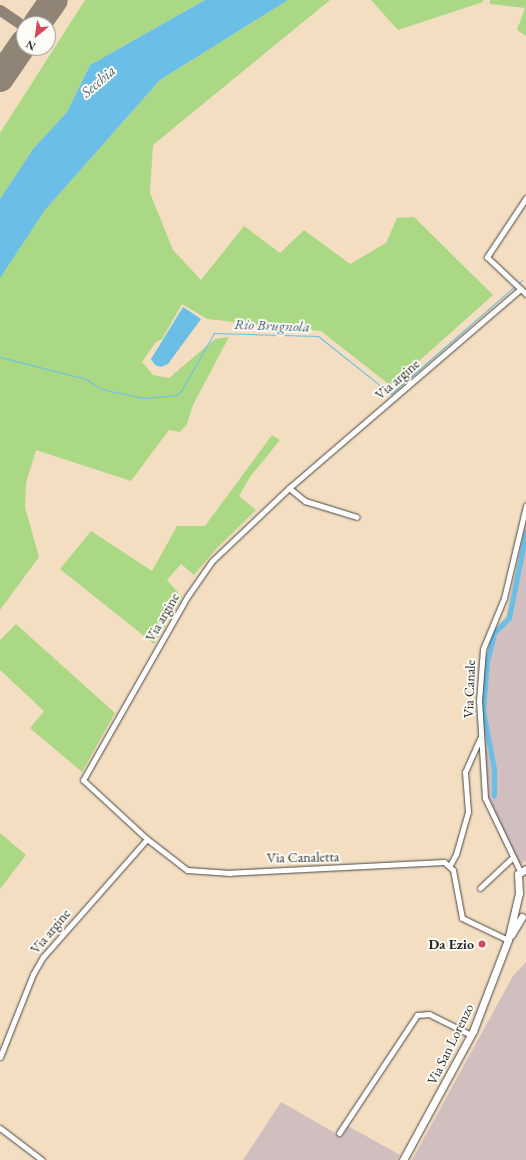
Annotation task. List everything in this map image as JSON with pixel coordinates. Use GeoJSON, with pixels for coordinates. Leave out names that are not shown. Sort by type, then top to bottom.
{"type":"FeatureCollection","features":[{"type":"Feature","properties":{"kind":"main road"},"geometry":{"type":"LineString","coordinates":[[508,940],[524,869]]}},
{"type":"Feature","properties":{"kind":"main road"},"geometry":{"type":"LineString","coordinates":[[508,940],[525,916],[514,912]]}},
{"type":"Feature","properties":{"kind":"main road","name":"Via San Lorenzo"},"geometry":{"type":"LineString","coordinates":[[404,1158],[471,1035],[508,940]]}},
{"type":"Feature","properties":{"kind":"street"},"geometry":{"type":"LineString","coordinates":[[526,198],[487,257],[526,294]]}},
{"type":"Feature","properties":{"kind":"street","name":"Via argine"},"geometry":{"type":"LineString","coordinates":[[83,780],[187,597],[212,561],[290,488],[518,286]]}},
{"type":"Feature","properties":{"kind":"street"},"geometry":{"type":"LineString","coordinates":[[290,488],[305,501],[357,517]]}},
{"type":"Feature","properties":{"kind":"street","name":"Via Canale"},"geometry":{"type":"LineString","coordinates":[[524,869],[512,858],[485,798],[480,737],[479,701],[481,659],[504,598],[526,506]]}},
{"type":"Feature","properties":{"kind":"street"},"geometry":{"type":"LineString","coordinates":[[480,737],[465,772],[468,812],[456,854],[450,865],[455,876],[461,916],[508,940]]}},
{"type":"Feature","properties":{"kind":"street","name":"Via Canaletta"},"geometry":{"type":"LineString","coordinates":[[83,780],[147,839],[187,870],[200,873],[350,868],[439,860],[450,865]]}},
{"type":"Feature","properties":{"kind":"street","name":"Via argine"},"geometry":{"type":"LineString","coordinates":[[0,1057],[39,963],[147,839]]}},
{"type":"Feature","properties":{"kind":"street"},"geometry":{"type":"LineString","coordinates":[[480,888],[512,858]]}},
{"type":"Feature","properties":{"kind":"street"},"geometry":{"type":"LineString","coordinates":[[339,1133],[417,1015],[429,1014],[471,1035]]}},
{"type":"Feature","properties":{"kind":"street"},"geometry":{"type":"LineString","coordinates":[[0,1128],[42,1160]]}},
{"type":"Feature","properties":{"kind":"shaded area"},"geometry":{"type":"Polygon","coordinates":[[[526,519],[526,861],[518,865],[489,803],[481,709],[489,643],[492,632],[506,616],[526,519]]]}},
{"type":"Feature","properties":{"kind":"shaded area"},"geometry":{"type":"Polygon","coordinates":[[[526,962],[526,1160],[412,1160],[513,976],[526,962]]]}},
{"type":"Feature","properties":{"kind":"shaded area"},"geometry":{"type":"Polygon","coordinates":[[[281,1102],[342,1137],[348,1126],[400,1155],[398,1160],[243,1160],[281,1102]]]}},
{"type":"Feature","properties":{"kind":"green space"},"geometry":{"type":"Polygon","coordinates":[[[85,0],[205,0],[90,65],[67,112],[33,149],[0,199],[0,133],[49,56],[56,56],[56,45],[85,0]]]}},
{"type":"Feature","properties":{"kind":"green space"},"geometry":{"type":"Polygon","coordinates":[[[288,0],[330,0],[153,145],[150,193],[173,250],[201,280],[244,226],[280,253],[304,230],[350,264],[386,243],[397,218],[414,217],[493,295],[391,386],[321,331],[207,319],[182,304],[162,339],[156,342],[142,362],[153,375],[169,378],[215,339],[229,337],[193,405],[187,424],[180,432],[169,430],[131,481],[36,450],[26,483],[25,507],[39,557],[0,610],[0,277],[45,210],[160,80],[288,0]]]}},
{"type":"Feature","properties":{"kind":"green space"},"geometry":{"type":"Polygon","coordinates":[[[371,0],[483,0],[483,2],[398,30],[371,0]]]}},
{"type":"Feature","properties":{"kind":"green space"},"geometry":{"type":"Polygon","coordinates":[[[490,0],[526,0],[526,36],[517,30],[525,8],[490,4],[490,0]]]}},
{"type":"Feature","properties":{"kind":"green space"},"geometry":{"type":"Polygon","coordinates":[[[272,435],[280,440],[250,477],[239,496],[256,510],[216,549],[194,575],[181,564],[167,580],[182,597],[154,644],[60,569],[91,531],[152,571],[177,526],[205,526],[272,435]]]}},
{"type":"Feature","properties":{"kind":"green space"},"geometry":{"type":"Polygon","coordinates":[[[16,624],[115,713],[82,772],[30,728],[44,711],[0,670],[0,640],[16,624]]]}},
{"type":"Feature","properties":{"kind":"green space"},"geometry":{"type":"Polygon","coordinates":[[[0,833],[26,855],[0,889],[0,833]]]}},
{"type":"Feature","properties":{"kind":"water","name":"Secchia"},"geometry":{"type":"Polygon","coordinates":[[[205,0],[288,0],[160,80],[45,210],[0,278],[0,199],[33,149],[67,112],[90,65],[205,0]]]}},
{"type":"Feature","properties":{"kind":"water"},"geometry":{"type":"Polygon","coordinates":[[[183,307],[201,319],[168,364],[161,367],[155,365],[151,359],[183,307]]]}},
{"type":"Feature","properties":{"kind":"waterway","name":"Rio Brugnola"},"geometry":{"type":"LineString","coordinates":[[518,284],[522,280]]}},
{"type":"Feature","properties":{"kind":"waterway","name":"Rio Brugnola"},"geometry":{"type":"LineString","coordinates":[[0,357],[86,379],[101,389],[144,398],[176,395],[181,391],[214,333],[318,336],[391,394],[515,286]]}},
{"type":"Feature","properties":{"kind":"waterway"},"geometry":{"type":"LineString","coordinates":[[494,796],[494,769],[483,711],[487,662],[494,633],[509,618],[526,533]]}},
{"type":"Feature","properties":{"kind":"taxiway"},"geometry":{"type":"LineString","coordinates":[[0,10],[16,21]]}},
{"type":"Feature","properties":{"kind":"runway"},"geometry":{"type":"LineString","coordinates":[[43,16],[54,0]]}},
{"type":"Feature","properties":{"kind":"runway"},"geometry":{"type":"LineString","coordinates":[[0,78],[16,55]]}},
{"type":"Feature","properties":{"kind":"place","name":"Da Ezio"},"geometry":{"type":"Point","coordinates":[482,944]}}]}
